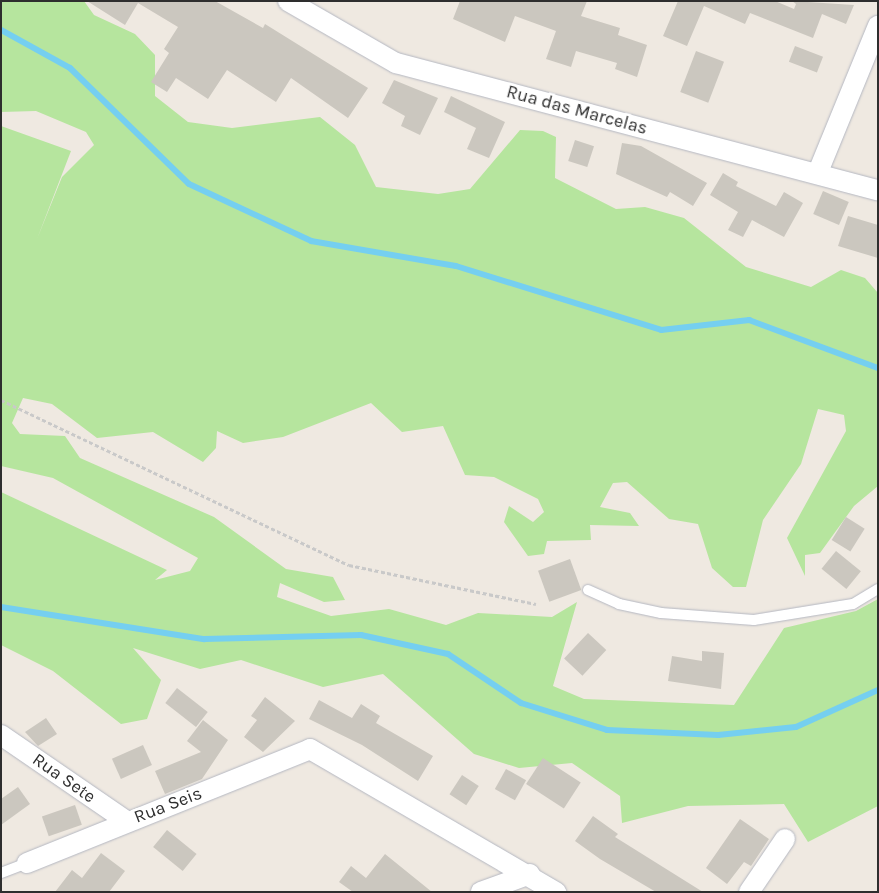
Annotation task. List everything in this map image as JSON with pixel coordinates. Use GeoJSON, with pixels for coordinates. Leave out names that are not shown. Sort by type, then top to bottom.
{"type":"FeatureCollection","features":[{"type":"Feature","properties":{"kind":"street","name":"Rua das Marcelas"},"geometry":{"type":"LineString","coordinates":[[288,1],[396,63],[818,172],[878,190]]}},
{"type":"Feature","properties":{"kind":"street"},"geometry":{"type":"LineString","coordinates":[[818,172],[878,26]]}},
{"type":"Feature","properties":{"kind":"street","name":"Rua Sete"},"geometry":{"type":"LineString","coordinates":[[1,735],[126,821]]}},
{"type":"Feature","properties":{"kind":"street","name":"Rua Seis"},"geometry":{"type":"LineString","coordinates":[[27,863],[126,821],[310,749],[530,874]]}},
{"type":"Feature","properties":{"kind":"street"},"geometry":{"type":"LineString","coordinates":[[749,892],[785,839]]}},
{"type":"Feature","properties":{"kind":"street"},"geometry":{"type":"LineString","coordinates":[[481,892],[530,874],[556,892]]}},
{"type":"Feature","properties":{"kind":"lane"},"geometry":{"type":"LineString","coordinates":[[588,590],[619,604],[661,613],[754,620],[853,604],[878,589]]}},
{"type":"Feature","properties":{"kind":"lane"},"geometry":{"type":"LineString","coordinates":[[1,873],[27,863]]}},
{"type":"Feature","properties":{"kind":"path"},"geometry":{"type":"LineString","coordinates":[[1,400],[349,565],[536,604]]}},
{"type":"Feature","properties":{"kind":"green space"},"geometry":{"type":"Polygon","coordinates":[[[1,1],[84,1],[94,15],[135,34],[155,55],[155,96],[188,122],[232,128],[320,117],[355,145],[376,187],[438,194],[470,189],[520,130],[543,131],[556,137],[555,178],[616,209],[645,207],[684,218],[746,267],[811,287],[841,270],[865,278],[878,293],[878,486],[854,506],[820,553],[805,555],[805,576],[787,538],[846,431],[844,415],[818,409],[801,464],[763,520],[746,587],[733,587],[712,568],[698,524],[669,519],[627,482],[613,483],[600,507],[630,513],[639,526],[590,525],[591,540],[547,541],[544,554],[528,556],[504,522],[509,506],[533,522],[544,512],[538,499],[494,477],[465,475],[443,426],[402,432],[371,403],[283,437],[243,443],[217,431],[216,448],[203,462],[153,432],[97,438],[52,404],[23,398],[12,423],[20,434],[65,436],[80,458],[214,517],[286,569],[333,577],[345,600],[324,602],[280,583],[277,597],[331,616],[389,609],[446,625],[478,613],[552,617],[577,602],[553,686],[584,699],[734,705],[784,628],[856,611],[878,599],[878,806],[808,842],[784,804],[688,806],[622,823],[620,796],[572,763],[519,768],[474,754],[383,674],[323,687],[241,660],[200,669],[133,648],[161,680],[147,719],[121,724],[53,671],[1,645],[1,492],[167,570],[155,580],[190,571],[198,558],[53,478],[1,466],[1,126],[71,151],[37,239],[62,177],[94,145],[86,132],[36,111],[1,112],[1,1]]]}},
{"type":"Feature","properties":{"kind":"building"},"geometry":{"type":"Polygon","coordinates":[[[87,1],[215,1],[263,28],[265,24],[368,88],[348,118],[291,78],[276,102],[227,70],[208,99],[176,78],[167,92],[151,82],[169,53],[164,49],[178,27],[138,3],[125,25],[87,1]]]}},
{"type":"Feature","properties":{"kind":"building"},"geometry":{"type":"Polygon","coordinates":[[[460,1],[587,1],[581,16],[620,28],[618,35],[647,45],[637,77],[615,69],[617,63],[576,51],[571,67],[546,59],[556,31],[515,16],[505,42],[453,19],[460,1]]]}},
{"type":"Feature","properties":{"kind":"building"},"geometry":{"type":"Polygon","coordinates":[[[678,1],[775,1],[794,9],[796,4],[792,1],[854,5],[846,24],[822,14],[813,38],[750,13],[745,24],[704,6],[687,46],[663,36],[678,1]]]}},
{"type":"Feature","properties":{"kind":"building"},"geometry":{"type":"Polygon","coordinates":[[[795,46],[823,57],[817,73],[789,62],[795,46]]]}},
{"type":"Feature","properties":{"kind":"building"},"geometry":{"type":"Polygon","coordinates":[[[696,51],[724,62],[708,103],[680,92],[696,51]]]}},
{"type":"Feature","properties":{"kind":"building"},"geometry":{"type":"Polygon","coordinates":[[[394,80],[438,98],[420,135],[401,126],[405,116],[382,103],[394,80]]]}},
{"type":"Feature","properties":{"kind":"building"},"geometry":{"type":"Polygon","coordinates":[[[451,96],[505,122],[489,158],[467,149],[476,128],[444,112],[451,96]]]}},
{"type":"Feature","properties":{"kind":"building"},"geometry":{"type":"Polygon","coordinates":[[[575,140],[594,146],[587,167],[568,161],[575,140]]]}},
{"type":"Feature","properties":{"kind":"building"},"geometry":{"type":"Polygon","coordinates":[[[622,143],[641,146],[707,183],[693,206],[670,192],[667,197],[616,174],[622,143]]]}},
{"type":"Feature","properties":{"kind":"building"},"geometry":{"type":"Polygon","coordinates":[[[723,173],[738,182],[736,186],[776,206],[784,192],[803,203],[784,237],[752,220],[743,237],[728,230],[738,212],[710,195],[723,173]]]}},
{"type":"Feature","properties":{"kind":"building"},"geometry":{"type":"Polygon","coordinates":[[[823,191],[849,202],[839,225],[813,214],[823,191]]]}},
{"type":"Feature","properties":{"kind":"building"},"geometry":{"type":"Polygon","coordinates":[[[848,216],[878,225],[878,258],[838,246],[848,216]]]}},
{"type":"Feature","properties":{"kind":"building"},"geometry":{"type":"Polygon","coordinates":[[[846,517],[865,529],[850,552],[832,540],[846,517]]]}},
{"type":"Feature","properties":{"kind":"building"},"geometry":{"type":"Polygon","coordinates":[[[836,551],[861,571],[846,589],[822,569],[836,551]]]}},
{"type":"Feature","properties":{"kind":"building"},"geometry":{"type":"Polygon","coordinates":[[[570,559],[581,590],[549,602],[538,571],[570,559]]]}},
{"type":"Feature","properties":{"kind":"building"},"geometry":{"type":"Polygon","coordinates":[[[588,633],[606,650],[582,676],[564,659],[588,633]]]}},
{"type":"Feature","properties":{"kind":"building"},"geometry":{"type":"Polygon","coordinates":[[[702,651],[724,653],[721,689],[668,681],[672,656],[702,661],[702,651]]]}},
{"type":"Feature","properties":{"kind":"building"},"geometry":{"type":"Polygon","coordinates":[[[177,688],[208,712],[196,727],[165,703],[177,688]]]}},
{"type":"Feature","properties":{"kind":"building"},"geometry":{"type":"Polygon","coordinates":[[[265,697],[295,721],[263,752],[244,737],[257,720],[251,716],[265,697]]]}},
{"type":"Feature","properties":{"kind":"building"},"geometry":{"type":"Polygon","coordinates":[[[319,700],[352,718],[361,704],[380,716],[376,723],[433,756],[418,781],[362,745],[309,719],[319,700]]]}},
{"type":"Feature","properties":{"kind":"building"},"geometry":{"type":"Polygon","coordinates":[[[46,718],[57,734],[38,746],[25,732],[46,718]]]}},
{"type":"Feature","properties":{"kind":"building"},"geometry":{"type":"Polygon","coordinates":[[[203,720],[228,740],[202,779],[165,794],[155,771],[201,752],[187,741],[203,720]]]}},
{"type":"Feature","properties":{"kind":"building"},"geometry":{"type":"Polygon","coordinates":[[[143,745],[152,765],[121,779],[112,759],[143,745]]]}},
{"type":"Feature","properties":{"kind":"building"},"geometry":{"type":"Polygon","coordinates":[[[543,758],[581,783],[564,809],[526,784],[543,758]]]}},
{"type":"Feature","properties":{"kind":"building"},"geometry":{"type":"Polygon","coordinates":[[[506,769],[526,780],[515,800],[495,789],[506,769]]]}},
{"type":"Feature","properties":{"kind":"building"},"geometry":{"type":"Polygon","coordinates":[[[462,775],[479,786],[466,805],[449,794],[462,775]]]}},
{"type":"Feature","properties":{"kind":"building"},"geometry":{"type":"Polygon","coordinates":[[[18,787],[30,804],[1,825],[1,799],[18,787]]]}},
{"type":"Feature","properties":{"kind":"building"},"geometry":{"type":"Polygon","coordinates":[[[75,805],[82,825],[49,836],[42,816],[75,805]]]}},
{"type":"Feature","properties":{"kind":"building"},"geometry":{"type":"Polygon","coordinates":[[[593,816],[618,834],[615,837],[703,892],[656,892],[600,859],[575,841],[593,816]]]}},
{"type":"Feature","properties":{"kind":"building"},"geometry":{"type":"Polygon","coordinates":[[[740,819],[769,839],[751,866],[744,862],[727,884],[706,868],[740,819]]]}},
{"type":"Feature","properties":{"kind":"building"},"geometry":{"type":"Polygon","coordinates":[[[167,830],[197,854],[183,871],[153,847],[167,830]]]}},
{"type":"Feature","properties":{"kind":"building"},"geometry":{"type":"Polygon","coordinates":[[[101,853],[125,871],[109,892],[55,892],[72,870],[82,878],[101,853]]]}},
{"type":"Feature","properties":{"kind":"building"},"geometry":{"type":"Polygon","coordinates":[[[385,854],[432,892],[353,892],[339,882],[351,866],[366,878],[385,854]]]}},
{"type":"Feature","properties":{"kind":"waterway"},"geometry":{"type":"LineString","coordinates":[[1,30],[70,68],[189,184],[311,241],[456,266],[661,330],[749,320],[878,368]]}},
{"type":"Feature","properties":{"kind":"waterway"},"geometry":{"type":"LineString","coordinates":[[1,607],[204,639],[361,635],[448,654],[521,703],[607,730],[718,735],[796,727],[878,690]]}}]}
